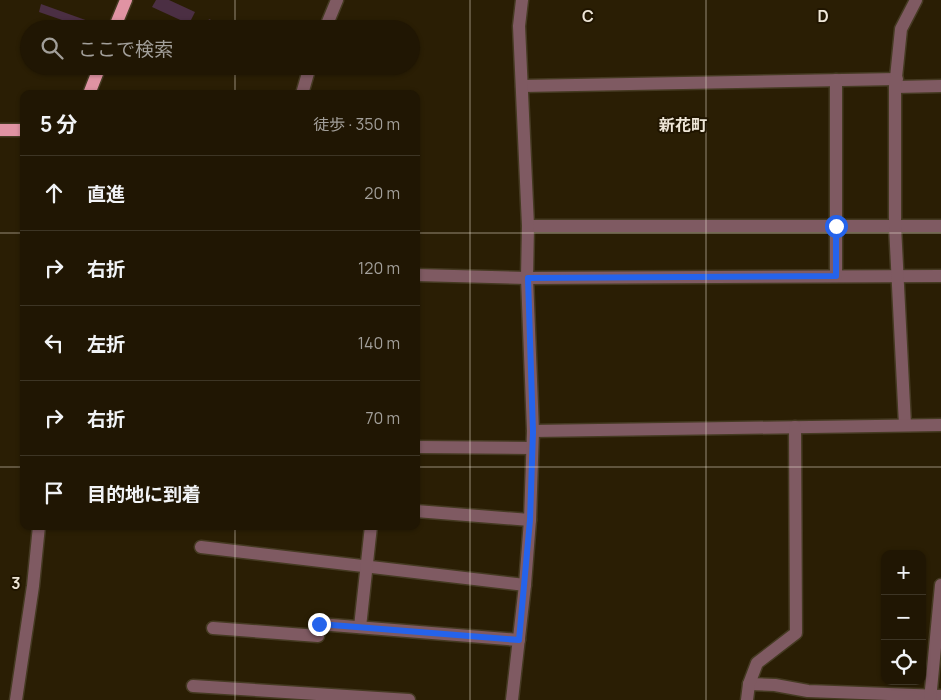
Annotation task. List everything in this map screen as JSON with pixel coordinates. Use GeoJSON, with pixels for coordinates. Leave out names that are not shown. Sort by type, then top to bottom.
{"type":"FeatureCollection","features":[{"type":"Feature","properties":{"kind":"main road"},"geometry":{"type":"LineString","coordinates":[[118,20],[126,0]]}},
{"type":"Feature","properties":{"kind":"main road"},"geometry":{"type":"LineString","coordinates":[[91,90],[96,75]]}},
{"type":"Feature","properties":{"kind":"main road"},"geometry":{"type":"LineString","coordinates":[[0,130],[20,130]]}},
{"type":"Feature","properties":{"kind":"street"},"geometry":{"type":"LineString","coordinates":[[329,20],[337,0]]}},
{"type":"Feature","properties":{"kind":"street"},"geometry":{"type":"LineString","coordinates":[[512,700],[525,585],[530,520],[533,432],[528,226],[520,26],[522,0]]}},
{"type":"Feature","properties":{"kind":"street"},"geometry":{"type":"LineString","coordinates":[[905,426],[895,226],[896,83],[901,29],[911,2]]}},
{"type":"Feature","properties":{"kind":"street"},"geometry":{"type":"LineString","coordinates":[[303,90],[307,75]]}},
{"type":"Feature","properties":{"kind":"street"},"geometry":{"type":"LineString","coordinates":[[522,86],[836,80],[941,86]]}},
{"type":"Feature","properties":{"kind":"street"},"geometry":{"type":"LineString","coordinates":[[836,80],[836,276]]}},
{"type":"Feature","properties":{"kind":"street"},"geometry":{"type":"LineString","coordinates":[[528,226],[941,226]]}},
{"type":"Feature","properties":{"kind":"street"},"geometry":{"type":"LineString","coordinates":[[420,276],[528,278],[941,276]]}},
{"type":"Feature","properties":{"kind":"street"},"geometry":{"type":"LineString","coordinates":[[533,432],[941,425]]}},
{"type":"Feature","properties":{"kind":"street"},"geometry":{"type":"LineString","coordinates":[[747,700],[749,684],[757,663],[796,633],[795,427]]}},
{"type":"Feature","properties":{"kind":"street"},"geometry":{"type":"LineString","coordinates":[[420,447],[532,448]]}},
{"type":"Feature","properties":{"kind":"street"},"geometry":{"type":"LineString","coordinates":[[420,511],[530,520]]}},
{"type":"Feature","properties":{"kind":"street"},"geometry":{"type":"LineString","coordinates":[[16,700],[33,586],[39,530]]}},
{"type":"Feature","properties":{"kind":"street"},"geometry":{"type":"LineString","coordinates":[[360,627],[371,530]]}},
{"type":"Feature","properties":{"kind":"street"},"geometry":{"type":"LineString","coordinates":[[202,547],[525,585]]}},
{"type":"Feature","properties":{"kind":"street"},"geometry":{"type":"LineString","coordinates":[[749,684],[834,692],[934,697],[941,585]]}},
{"type":"Feature","properties":{"kind":"street"},"geometry":{"type":"LineString","coordinates":[[213,628],[318,636],[319,624],[519,640]]}},
{"type":"Feature","properties":{"kind":"street"},"geometry":{"type":"LineString","coordinates":[[193,686],[409,700]]}},
{"type":"Feature","properties":{"kind":"building"},"geometry":{"type":"Polygon","coordinates":[[[156,0],[169,0],[195,12],[191,20],[180,20],[152,7],[156,0]]]}},
{"type":"Feature","properties":{"kind":"building"},"geometry":{"type":"Polygon","coordinates":[[[41,4],[85,20],[62,20],[39,12],[41,4]]]}},
{"type":"Feature","properties":{"kind":"district","name":"新花町"},"geometry":{"type":"Point","coordinates":[683,125]}},
{"type":"Feature","properties":{"kind":"route"},"geometry":{"type":"LineString","coordinates":[[319,624],[519,640],[530,520],[533,432],[528,278],[836,276],[836,226]]}}]}
